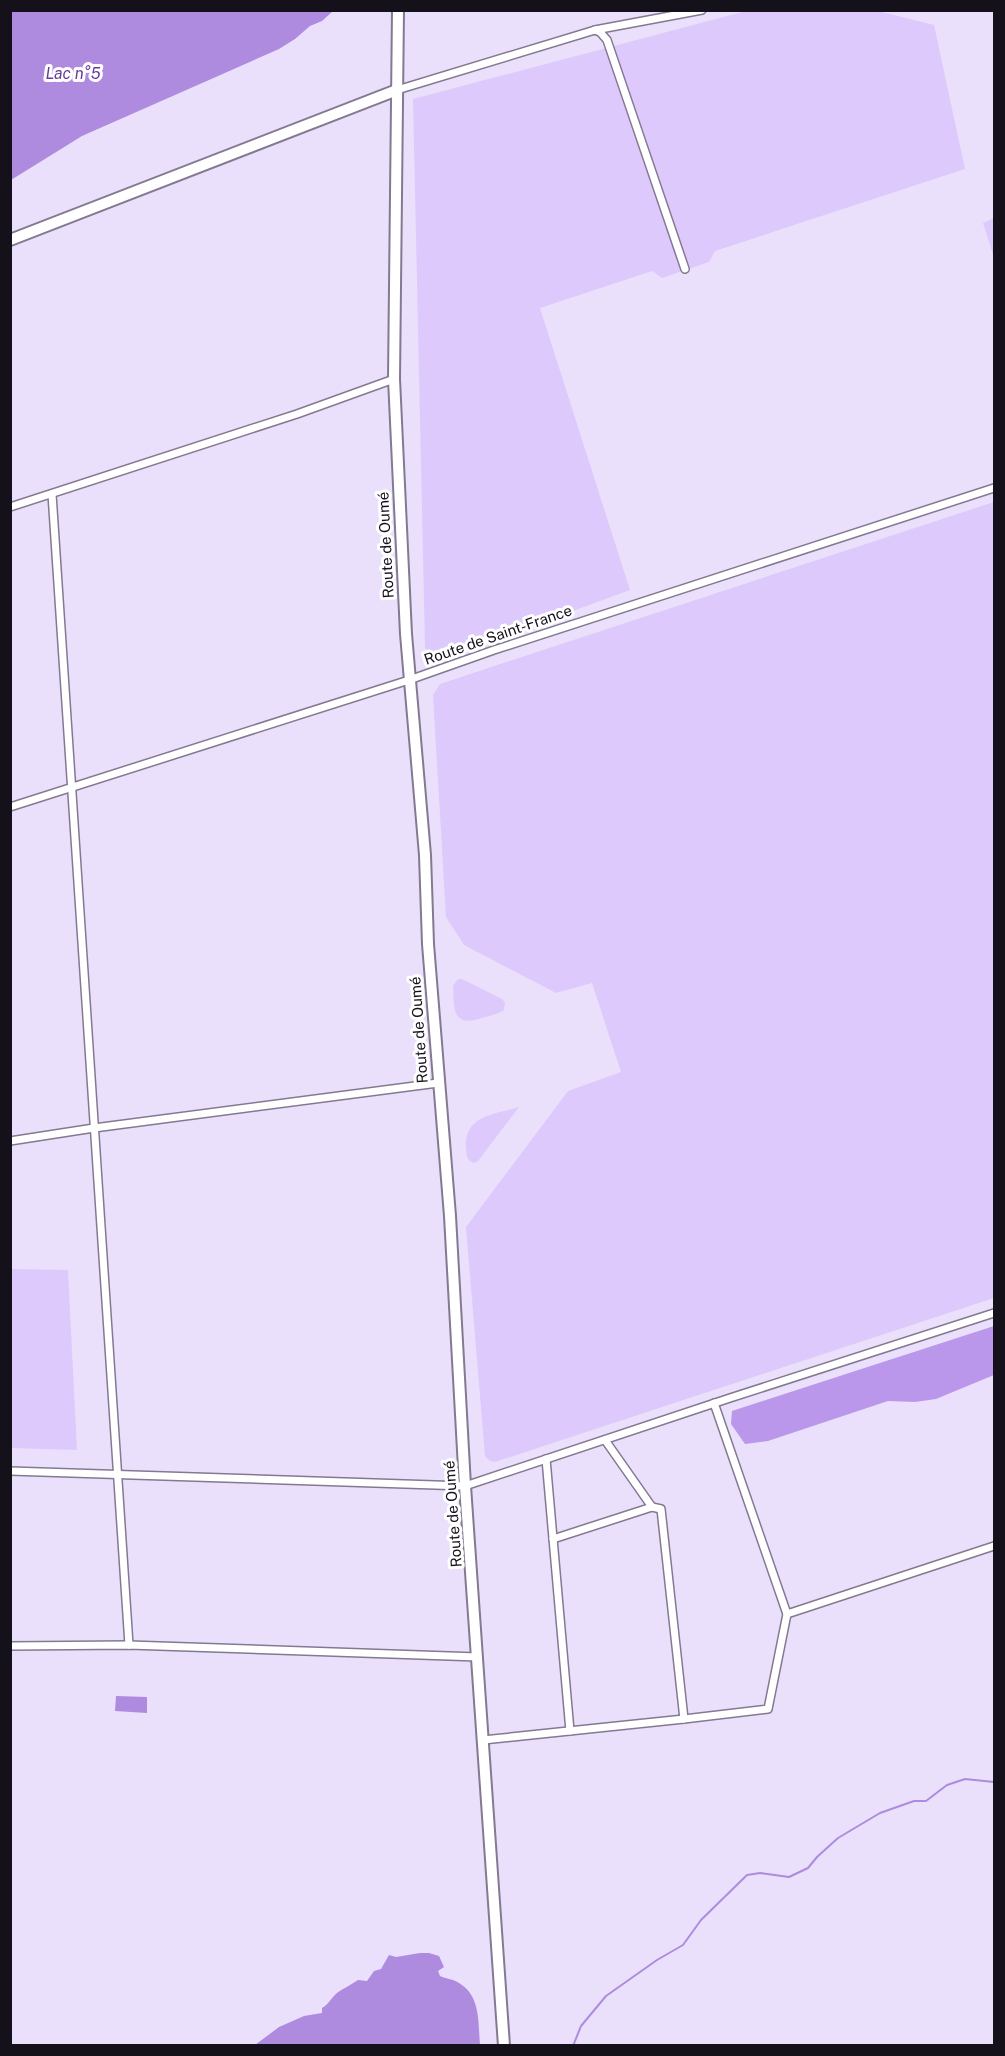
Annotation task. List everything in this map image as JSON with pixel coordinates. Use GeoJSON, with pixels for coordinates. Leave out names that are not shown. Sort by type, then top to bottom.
{"type":"FeatureCollection","features":[{"type":"Feature","properties":{"kind":"main road","name":"Route de Oumé"},"geometry":{"type":"LineString","coordinates":[[398,10],[394,379],[409,680],[425,855],[428,944],[450,1216],[465,1486],[504,2046]]}},
{"type":"Feature","properties":{"kind":"main road"},"geometry":{"type":"LineString","coordinates":[[10,240],[397,90]]}},
{"type":"Feature","properties":{"kind":"street"},"geometry":{"type":"LineString","coordinates":[[397,90],[595,30],[702,10]]}},
{"type":"Feature","properties":{"kind":"street"},"geometry":{"type":"LineString","coordinates":[[595,30],[607,40],[685,269]]}},
{"type":"Feature","properties":{"kind":"street"},"geometry":{"type":"LineString","coordinates":[[10,507],[297,414],[394,379]]}},
{"type":"Feature","properties":{"kind":"street","name":"Route de Saint-France"},"geometry":{"type":"LineString","coordinates":[[10,807],[409,680],[504,646],[994,488]]}},
{"type":"Feature","properties":{"kind":"street"},"geometry":{"type":"LineString","coordinates":[[52,494],[129,1645]]}},
{"type":"Feature","properties":{"kind":"street"},"geometry":{"type":"LineString","coordinates":[[10,1141],[438,1083]]}},
{"type":"Feature","properties":{"kind":"street"},"geometry":{"type":"LineString","coordinates":[[10,1471],[465,1486],[994,1313]]}},
{"type":"Feature","properties":{"kind":"street"},"geometry":{"type":"LineString","coordinates":[[483,1740],[768,1709],[787,1614],[714,1403]]}},
{"type":"Feature","properties":{"kind":"street"},"geometry":{"type":"LineString","coordinates":[[605,1440],[652,1507]]}},
{"type":"Feature","properties":{"kind":"street"},"geometry":{"type":"LineString","coordinates":[[546,1460],[570,1731]]}},
{"type":"Feature","properties":{"kind":"street"},"geometry":{"type":"LineString","coordinates":[[553,1539],[652,1507],[661,1509],[684,1719]]}},
{"type":"Feature","properties":{"kind":"street"},"geometry":{"type":"LineString","coordinates":[[787,1614],[994,1546]]}},
{"type":"Feature","properties":{"kind":"street"},"geometry":{"type":"LineString","coordinates":[[10,1646],[129,1645],[478,1656]]}},
{"type":"Feature","properties":{"kind":"shaded area"},"geometry":{"type":"Polygon","coordinates":[[[746,11],[878,11],[934,25],[965,169],[715,251],[709,262],[662,278],[652,271],[540,308],[630,590],[442,659],[433,657],[425,648],[413,99],[746,11]]]}},
{"type":"Feature","properties":{"kind":"shaded area"},"geometry":{"type":"Polygon","coordinates":[[[994,218],[994,258],[983,223],[994,218]]]}},
{"type":"Feature","properties":{"kind":"shaded area"},"geometry":{"type":"Polygon","coordinates":[[[994,502],[994,1298],[495,1462],[490,1461],[485,1456],[466,1227],[568,1091],[621,1072],[592,983],[556,993],[464,945],[446,917],[433,695],[440,684],[994,502]]]}},
{"type":"Feature","properties":{"kind":"shaded area"},"geometry":{"type":"Polygon","coordinates":[[[458,979],[502,999],[505,1003],[504,1010],[472,1020],[460,1018],[455,1009],[453,994],[453,986],[458,979]]]}},
{"type":"Feature","properties":{"kind":"shaded area"},"geometry":{"type":"Polygon","coordinates":[[[519,1107],[478,1161],[474,1163],[470,1160],[467,1157],[467,1137],[475,1123],[482,1118],[519,1107]]]}},
{"type":"Feature","properties":{"kind":"shaded area"},"geometry":{"type":"Polygon","coordinates":[[[11,1269],[68,1270],[77,1450],[11,1448],[11,1269]]]}},
{"type":"Feature","properties":{"kind":"shaded area"},"geometry":{"type":"Polygon","coordinates":[[[994,1326],[994,1375],[936,1399],[915,1402],[888,1401],[768,1441],[745,1444],[731,1424],[732,1411],[994,1326]]]}},
{"type":"Feature","properties":{"kind":"water","name":"Lac n°5"},"geometry":{"type":"Polygon","coordinates":[[[11,10],[333,11],[322,21],[310,26],[279,49],[82,136],[11,180],[11,10]]]}},
{"type":"Feature","properties":{"kind":"water"},"geometry":{"type":"Polygon","coordinates":[[[116,1696],[147,1697],[147,1713],[115,1711],[116,1696]]]}},
{"type":"Feature","properties":{"kind":"water"},"geometry":{"type":"Polygon","coordinates":[[[429,1953],[439,1956],[444,1967],[438,1971],[440,1976],[457,1982],[471,1995],[477,2011],[480,2045],[255,2045],[279,2027],[304,2016],[322,2013],[322,2008],[337,1993],[358,1980],[367,1981],[374,1971],[381,1969],[389,1955],[396,1957],[429,1953]]]}},
{"type":"Feature","properties":{"kind":"waterway"},"geometry":{"type":"LineString","coordinates":[[573,2046],[581,2026],[606,1996],[657,1960],[683,1945],[701,1920],[747,1875],[760,1873],[789,1877],[808,1868],[838,1838],[880,1813],[914,1801],[926,1801],[947,1785],[965,1779],[994,1782]]}}]}
